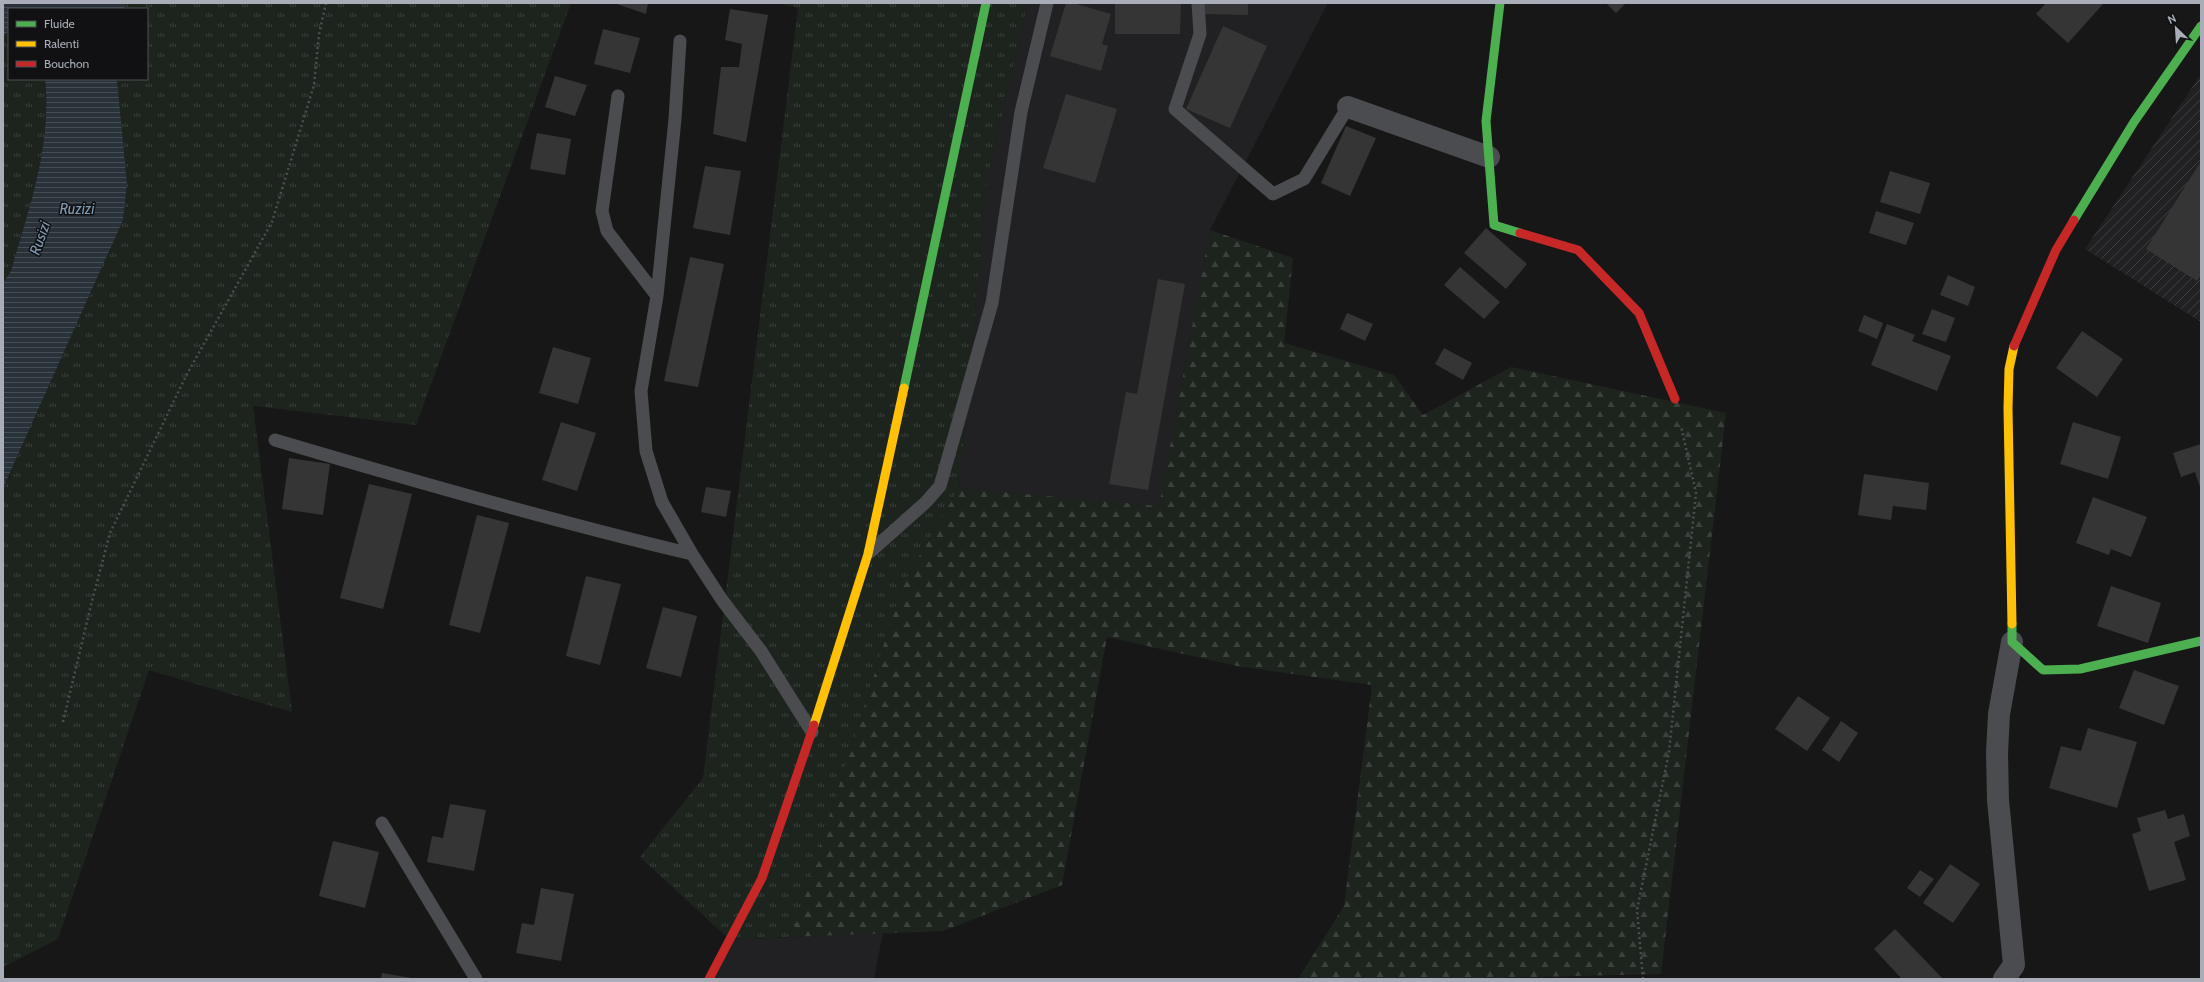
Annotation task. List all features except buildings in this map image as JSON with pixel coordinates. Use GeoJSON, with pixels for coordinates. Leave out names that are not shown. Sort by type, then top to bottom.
{"type":"FeatureCollection","features":[{"type":"Feature","properties":{"kind":"main road"},"geometry":{"type":"LineString","coordinates":[[709,979],[762,878],[812,732],[868,554],[986,3]]}},
{"type":"Feature","properties":{"kind":"main road"},"geometry":{"type":"LineString","coordinates":[[1500,3],[1486,121],[1494,225],[1578,250],[1639,314],[1675,399]]}},
{"type":"Feature","properties":{"kind":"main road"},"geometry":{"type":"LineString","coordinates":[[2201,26],[2134,122],[2056,250],[2015,341],[2009,369],[2008,408],[2012,642],[2043,670],[2080,669],[2201,641]]}},
{"type":"Feature","properties":{"kind":"street"},"geometry":{"type":"LineString","coordinates":[[1348,107],[1489,157]]}},
{"type":"Feature","properties":{"kind":"street"},"geometry":{"type":"LineString","coordinates":[[2004,979],[2014,965],[1998,800],[1997,753],[1999,714],[2012,642]]}},
{"type":"Feature","properties":{"kind":"lane"},"geometry":{"type":"LineString","coordinates":[[868,554],[926,502],[940,486],[992,303],[1021,112],[1046,3]]}},
{"type":"Feature","properties":{"kind":"lane"},"geometry":{"type":"LineString","coordinates":[[1198,3],[1200,34],[1175,110],[1273,194],[1304,179],[1348,107]]}},
{"type":"Feature","properties":{"kind":"lane"},"geometry":{"type":"LineString","coordinates":[[680,42],[675,119],[657,296],[641,391],[646,451],[662,502],[692,554],[722,600],[761,651],[812,732]]}},
{"type":"Feature","properties":{"kind":"lane"},"geometry":{"type":"LineString","coordinates":[[618,96],[602,211],[607,231],[657,296]]}},
{"type":"Feature","properties":{"kind":"lane"},"geometry":{"type":"LineString","coordinates":[[275,440],[420,484],[564,523],[692,554]]}},
{"type":"Feature","properties":{"kind":"lane"},"geometry":{"type":"LineString","coordinates":[[382,823],[476,979]]}},
{"type":"Feature","properties":{"kind":"path"},"geometry":{"type":"LineString","coordinates":[[64,722],[91,605],[110,532],[186,376],[272,222],[314,85],[319,34],[326,3]]}},
{"type":"Feature","properties":{"kind":"path"},"geometry":{"type":"LineString","coordinates":[[1643,979],[1637,910],[1669,752],[1696,493],[1675,399]]}},
{"type":"Feature","properties":{"kind":"shaded area"},"geometry":{"type":"Polygon","coordinates":[[[1028,3],[1328,3],[1210,230],[1159,507],[959,488],[987,179],[1028,3]]]}},
{"type":"Feature","properties":{"kind":"shaded area"},"geometry":{"type":"Polygon","coordinates":[[[2201,74],[2201,322],[2085,249],[2201,74]]]}},
{"type":"Feature","properties":{"kind":"shaded area"},"geometry":{"type":"Polygon","coordinates":[[[883,933],[874,979],[709,979],[730,940],[883,933]]]}},
{"type":"Feature","properties":{"kind":"green space"},"geometry":{"type":"Polygon","coordinates":[[[125,3],[571,3],[416,425],[253,406],[292,712],[149,670],[58,939],[3,967],[3,488],[123,220],[127,184],[117,80],[148,80],[148,8],[124,8],[125,3]]]}},
{"type":"Feature","properties":{"kind":"green space"},"geometry":{"type":"Polygon","coordinates":[[[777,3],[1028,3],[987,179],[959,488],[903,584],[791,937],[730,940],[640,857],[703,778],[798,8],[777,3]]]}},
{"type":"Feature","properties":{"kind":"green space"},"geometry":{"type":"Polygon","coordinates":[[[8,31],[8,80],[45,80],[46,104],[42,153],[32,200],[11,271],[3,283],[3,38],[8,31]]]}},
{"type":"Feature","properties":{"kind":"green space"},"geometry":{"type":"Polygon","coordinates":[[[1210,230],[1293,258],[1284,343],[1394,375],[1423,415],[1511,367],[1726,413],[1661,974],[1450,979],[1298,979],[1344,906],[1372,685],[1237,666],[1107,637],[1062,885],[943,931],[791,937],[903,584],[959,488],[1159,506],[1210,230]]]}},
{"type":"Feature","properties":{"kind":"water"},"geometry":{"type":"Polygon","coordinates":[[[3,3],[125,3],[124,8],[8,8],[8,31],[3,38],[3,3]]]}},
{"type":"Feature","properties":{"kind":"water","name":"Ruzizi"},"geometry":{"type":"Polygon","coordinates":[[[45,80],[117,80],[127,184],[123,220],[3,488],[3,283],[11,271],[32,200],[42,153],[46,104],[45,80]]]}},
{"type":"Feature","properties":{"kind":"traffic: fast"},"geometry":{"type":"LineString","coordinates":[[904,388],[986,3]]}},
{"type":"Feature","properties":{"kind":"traffic: fast"},"geometry":{"type":"LineString","coordinates":[[1500,3],[1486,121],[1494,225],[1520,233]]}},
{"type":"Feature","properties":{"kind":"traffic: fast"},"geometry":{"type":"LineString","coordinates":[[2074,220],[2134,122],[2201,26]]}},
{"type":"Feature","properties":{"kind":"traffic: fast"},"geometry":{"type":"LineString","coordinates":[[2012,624],[2012,642],[2043,670],[2080,669],[2201,641]]}},
{"type":"Feature","properties":{"kind":"traffic: slow"},"geometry":{"type":"LineString","coordinates":[[2012,624],[2008,408],[2009,369],[2014,346]]}},
{"type":"Feature","properties":{"kind":"traffic: slow"},"geometry":{"type":"LineString","coordinates":[[814,725],[868,554],[904,388]]}},
{"type":"Feature","properties":{"kind":"traffic: jam"},"geometry":{"type":"LineString","coordinates":[[2014,346],[2056,250],[2074,220]]}},
{"type":"Feature","properties":{"kind":"traffic: jam"},"geometry":{"type":"LineString","coordinates":[[1520,233],[1578,250],[1639,313],[1675,399]]}},
{"type":"Feature","properties":{"kind":"traffic: jam"},"geometry":{"type":"LineString","coordinates":[[709,979],[762,878],[814,725]]}},
{"type":"Feature","properties":{"kind":"water label","name":"Rusizi"},"geometry":{"type":"Point","coordinates":[40,238]}}]}
